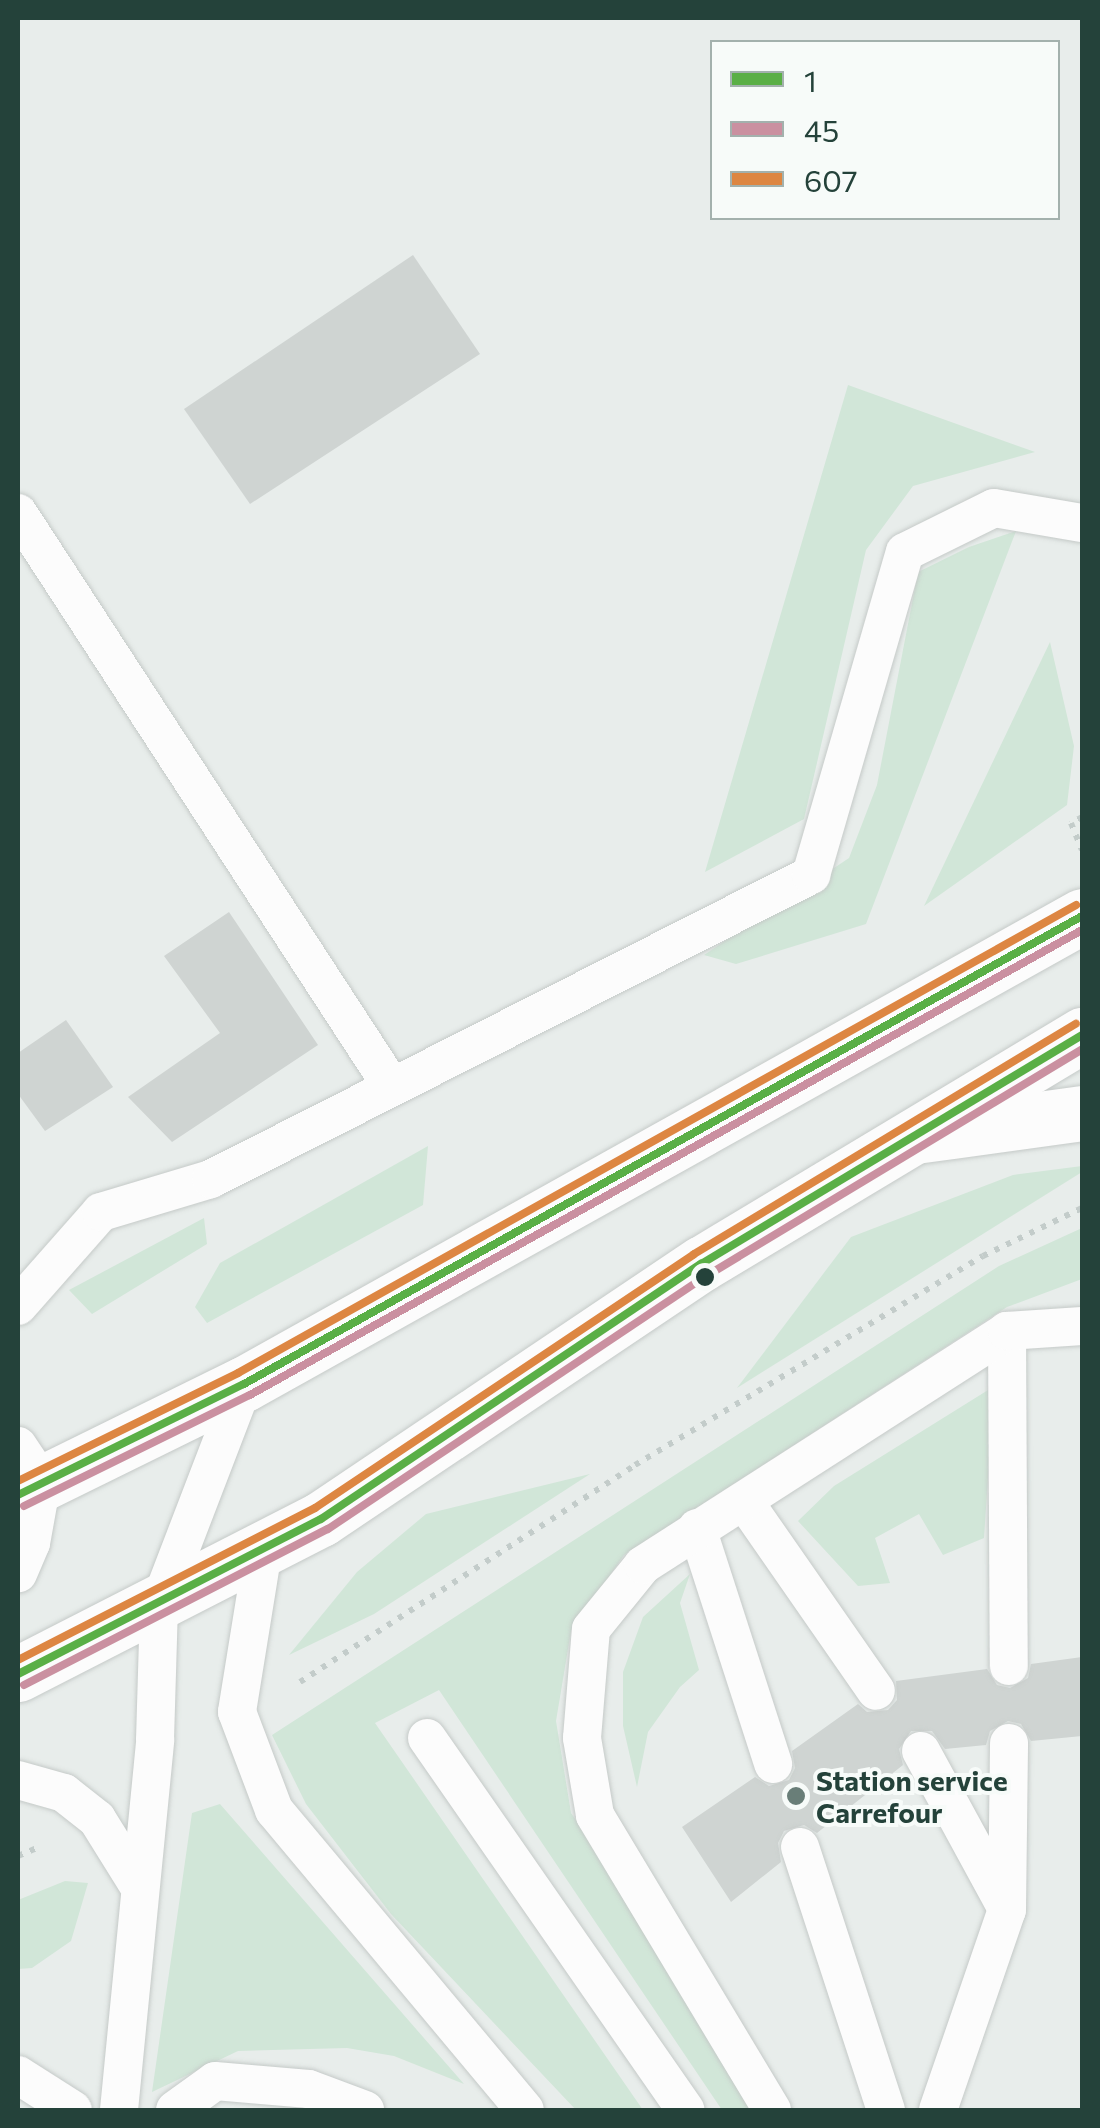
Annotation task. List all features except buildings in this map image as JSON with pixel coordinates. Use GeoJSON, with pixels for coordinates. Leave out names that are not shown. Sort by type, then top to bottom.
{"type":"FeatureCollection","features":[{"type":"Feature","properties":{"kind":"main road"},"geometry":{"type":"LineString","coordinates":[[26,1474],[244,1384],[1082,916]]}},
{"type":"Feature","properties":{"kind":"main road"},"geometry":{"type":"LineString","coordinates":[[18,1674],[321,1519],[701,1264],[1082,1034]]}},
{"type":"Feature","properties":{"kind":"main road"},"geometry":{"type":"LineString","coordinates":[[915,1136],[1082,1113]]}},
{"type":"Feature","properties":{"kind":"lane"},"geometry":{"type":"LineString","coordinates":[[18,1306],[100,1212],[210,1178],[811,875],[905,552],[994,508],[1082,523]]}},
{"type":"Feature","properties":{"kind":"lane"},"geometry":{"type":"LineString","coordinates":[[18,513],[392,1086]]}},
{"type":"Feature","properties":{"kind":"lane"},"geometry":{"type":"LineString","coordinates":[[772,2110],[595,1815],[582,1738],[591,1629],[644,1565],[1007,1331],[1082,1326]]}},
{"type":"Feature","properties":{"kind":"lane"},"geometry":{"type":"LineString","coordinates":[[1007,1331],[1008,1666]]}},
{"type":"Feature","properties":{"kind":"lane"},"geometry":{"type":"LineString","coordinates":[[119,2110],[155,1740],[159,1604],[244,1384]]}},
{"type":"Feature","properties":{"kind":"lane"},"geometry":{"type":"LineString","coordinates":[[18,1573],[31,1543],[26,1474]]}},
{"type":"Feature","properties":{"kind":"lane"},"geometry":{"type":"LineString","coordinates":[[744,1500],[876,1690]]}},
{"type":"Feature","properties":{"kind":"lane"},"geometry":{"type":"LineString","coordinates":[[697,1528],[773,1764]]}},
{"type":"Feature","properties":{"kind":"lane"},"geometry":{"type":"LineString","coordinates":[[263,1551],[237,1712],[274,1810],[525,2110]]}},
{"type":"Feature","properties":{"kind":"lane"},"geometry":{"type":"LineString","coordinates":[[426,1738],[686,2110]]}},
{"type":"Feature","properties":{"kind":"lane"},"geometry":{"type":"LineString","coordinates":[[938,2110],[1007,1910],[1008,1742]]}},
{"type":"Feature","properties":{"kind":"lane"},"geometry":{"type":"LineString","coordinates":[[921,1751],[1007,1910]]}},
{"type":"Feature","properties":{"kind":"lane"},"geometry":{"type":"LineString","coordinates":[[18,1780],[64,1794],[96,1819],[140,1888]]}},
{"type":"Feature","properties":{"kind":"lane"},"geometry":{"type":"LineString","coordinates":[[800,1847],[886,2110]]}},
{"type":"Feature","properties":{"kind":"lane"},"geometry":{"type":"LineString","coordinates":[[18,2075],[73,2110]]}},
{"type":"Feature","properties":{"kind":"lane"},"geometry":{"type":"LineString","coordinates":[[175,2110],[214,2082],[310,2089],[365,2110]]}},
{"type":"Feature","properties":{"kind":"path"},"geometry":{"type":"LineString","coordinates":[[1082,817],[1071,823],[1082,850]]}},
{"type":"Feature","properties":{"kind":"path"},"geometry":{"type":"LineString","coordinates":[[288,1690],[635,1466],[983,1256],[1082,1208]]}},
{"type":"Feature","properties":{"kind":"green space"},"geometry":{"type":"Polygon","coordinates":[[[848,385],[1035,452],[913,486],[866,550],[804,819],[705,872],[848,385]]]}},
{"type":"Feature","properties":{"kind":"green space"},"geometry":{"type":"Polygon","coordinates":[[[1016,531],[866,924],[736,964],[704,955],[849,858],[877,785],[918,572],[969,547],[1016,531]]]}},
{"type":"Feature","properties":{"kind":"green space"},"geometry":{"type":"Polygon","coordinates":[[[1050,642],[1074,746],[1067,805],[924,906],[1050,642]]]}},
{"type":"Feature","properties":{"kind":"green space"},"geometry":{"type":"Polygon","coordinates":[[[428,1146],[423,1205],[207,1323],[195,1307],[220,1263],[428,1146]]]}},
{"type":"Feature","properties":{"kind":"green space"},"geometry":{"type":"Polygon","coordinates":[[[1082,1166],[1082,1172],[737,1388],[851,1237],[1013,1175],[1082,1166]]]}},
{"type":"Feature","properties":{"kind":"green space"},"geometry":{"type":"Polygon","coordinates":[[[204,1218],[207,1244],[92,1314],[69,1290],[204,1218]]]}},
{"type":"Feature","properties":{"kind":"green space"},"geometry":{"type":"Polygon","coordinates":[[[1082,1228],[1082,1279],[1007,1307],[624,1555],[571,1631],[556,1721],[571,1813],[760,2085],[772,2110],[722,2110],[439,1690],[375,1723],[643,2110],[576,2110],[391,1914],[306,1804],[272,1735],[999,1266],[1082,1228]]]}},
{"type":"Feature","properties":{"kind":"green space"},"geometry":{"type":"Polygon","coordinates":[[[1009,1377],[990,1448],[984,1538],[943,1555],[919,1514],[875,1538],[890,1583],[858,1586],[798,1521],[834,1486],[1009,1377]]]}},
{"type":"Feature","properties":{"kind":"green space"},"geometry":{"type":"Polygon","coordinates":[[[590,1474],[374,1614],[289,1655],[357,1572],[426,1514],[590,1474]]]}},
{"type":"Feature","properties":{"kind":"green space"},"geometry":{"type":"Polygon","coordinates":[[[690,1574],[680,1603],[699,1670],[680,1687],[648,1732],[637,1787],[623,1726],[623,1672],[643,1617],[690,1574]]]}},
{"type":"Feature","properties":{"kind":"green space"},"geometry":{"type":"Polygon","coordinates":[[[220,1804],[464,2084],[394,2056],[347,2048],[238,2051],[152,2092],[192,1813],[220,1804]]]}},
{"type":"Feature","properties":{"kind":"green space"},"geometry":{"type":"Polygon","coordinates":[[[65,1881],[88,1883],[71,1941],[32,1968],[18,1969],[18,1900],[65,1881]]]}},
{"type":"Feature","properties":{"kind":"transit line","name":"607"},"geometry":{"type":"LineString","coordinates":[[18,1481],[238,1373],[1076,905]]}},
{"type":"Feature","properties":{"kind":"transit line","name":"1"},"geometry":{"type":"LineString","coordinates":[[18,1495],[244,1384],[1082,916]]}},
{"type":"Feature","properties":{"kind":"transit line","name":"45"},"geometry":{"type":"LineString","coordinates":[[24,1506],[250,1395],[1082,930]]}},
{"type":"Feature","properties":{"kind":"transit line","name":"607"},"geometry":{"type":"LineString","coordinates":[[18,1660],[315,1508],[694,1254],[1076,1024]]}},
{"type":"Feature","properties":{"kind":"transit line","name":"1"},"geometry":{"type":"LineString","coordinates":[[18,1674],[321,1519],[701,1264],[1082,1035]]}},
{"type":"Feature","properties":{"kind":"transit line","name":"45"},"geometry":{"type":"LineString","coordinates":[[24,1685],[328,1529],[708,1275],[1082,1049]]}},
{"type":"Feature","properties":{"kind":"place","name":"Station service Carrefour"},"geometry":{"type":"Point","coordinates":[796,1796]}}]}
